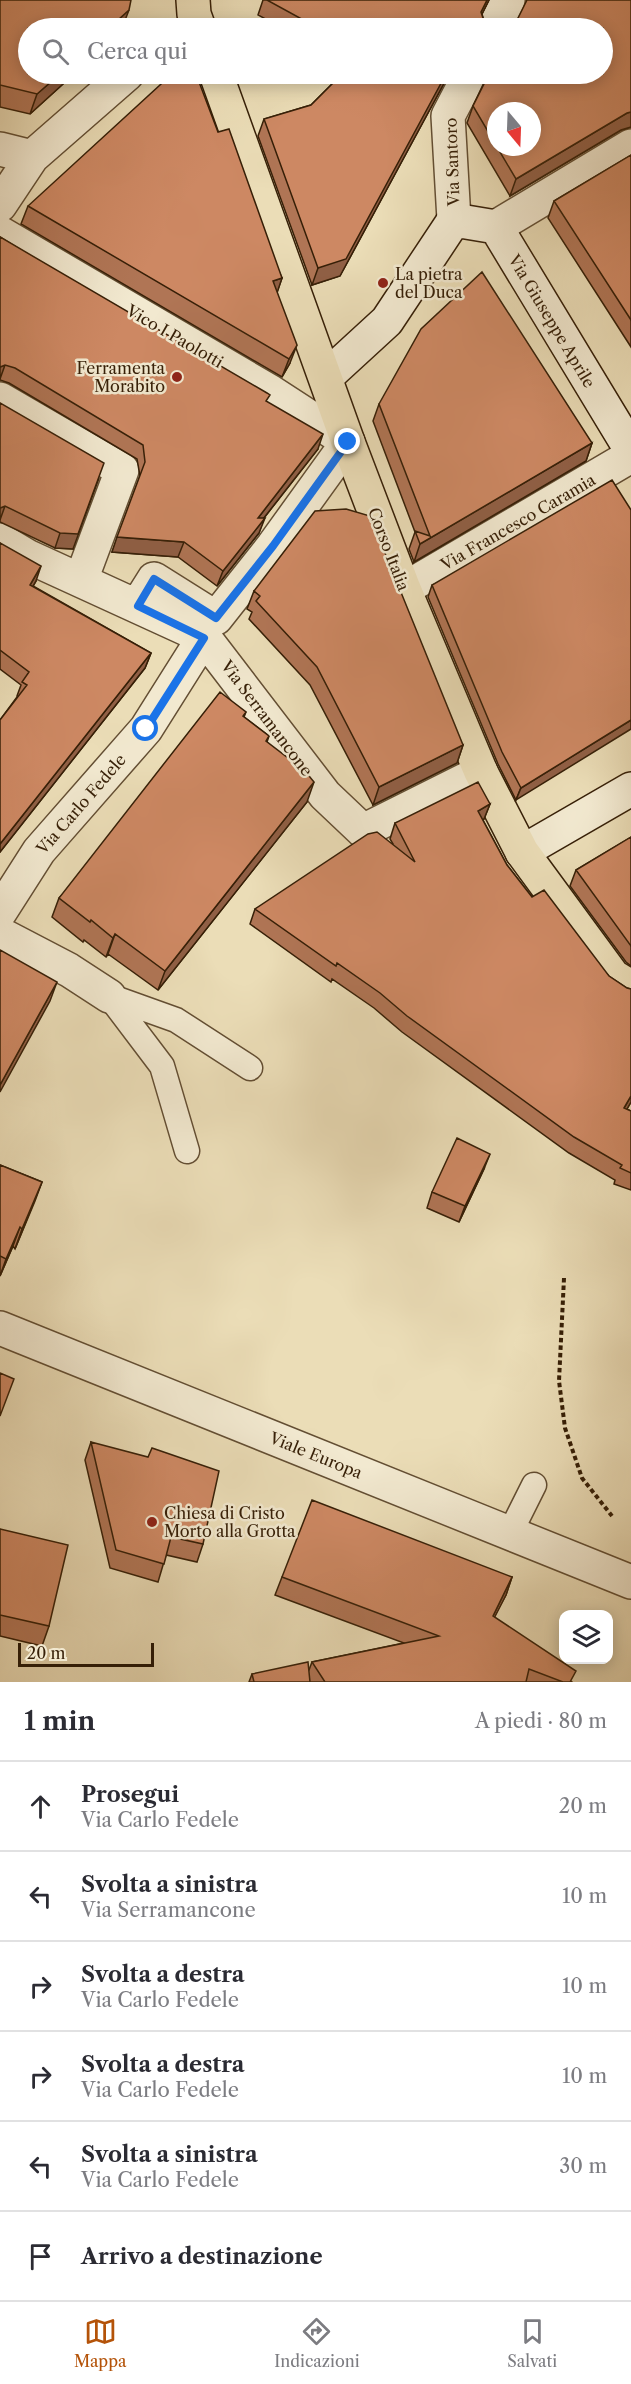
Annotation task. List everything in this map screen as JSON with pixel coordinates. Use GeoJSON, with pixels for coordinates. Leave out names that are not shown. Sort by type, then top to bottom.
{"type":"FeatureCollection","features":[{"type":"Feature","properties":{"kind":"main road","name":"Corso Italia"},"geometry":{"type":"LineString","coordinates":[[220,84],[348,442],[404,589],[481,772],[522,852],[613,976],[631,987]]}},
{"type":"Feature","properties":{"kind":"street"},"geometry":{"type":"LineString","coordinates":[[499,18],[508,0]]}},
{"type":"Feature","properties":{"kind":"street"},"geometry":{"type":"LineString","coordinates":[[0,205],[32,157],[115,84]]}},
{"type":"Feature","properties":{"kind":"street","name":"Via Santoro"},"geometry":{"type":"LineString","coordinates":[[454,220],[448,116],[465,84]]}},
{"type":"Feature","properties":{"kind":"street"},"geometry":{"type":"LineString","coordinates":[[326,377],[387,321],[454,220],[496,227],[631,146]]}},
{"type":"Feature","properties":{"kind":"street"},"geometry":{"type":"LineString","coordinates":[[0,149],[32,157]]}},
{"type":"Feature","properties":{"kind":"street","name":"Via Giuseppe Aprile"},"geometry":{"type":"LineString","coordinates":[[496,227],[631,450]]}},
{"type":"Feature","properties":{"kind":"street","name":"Vico I Paolotti"},"geometry":{"type":"LineString","coordinates":[[0,234],[271,393],[348,442]]}},
{"type":"Feature","properties":{"kind":"street"},"geometry":{"type":"LineString","coordinates":[[0,399],[122,470],[81,580]]}},
{"type":"Feature","properties":{"kind":"street"},"geometry":{"type":"LineString","coordinates":[[138,606],[154,579],[216,618],[273,546],[348,442]]}},
{"type":"Feature","properties":{"kind":"street","name":"Via Francesco Caramia"},"geometry":{"type":"LineString","coordinates":[[404,589],[631,456]]}},
{"type":"Feature","properties":{"kind":"street","name":"Via Serramancone"},"geometry":{"type":"LineString","coordinates":[[0,540],[204,638],[325,795],[363,831],[481,772]]}},
{"type":"Feature","properties":{"kind":"street","name":"Via Carlo Fedele"},"geometry":{"type":"LineString","coordinates":[[0,912],[39,851],[146,729],[204,638]]}},
{"type":"Feature","properties":{"kind":"street"},"geometry":{"type":"LineString","coordinates":[[522,852],[631,789]]}},
{"type":"Feature","properties":{"kind":"street"},"geometry":{"type":"LineString","coordinates":[[0,934],[69,970],[109,996]]}},
{"type":"Feature","properties":{"kind":"street","name":"Viale Europa"},"geometry":{"type":"LineString","coordinates":[[0,1328],[631,1582]]}},
{"type":"Feature","properties":{"kind":"lane"},"geometry":{"type":"LineString","coordinates":[[109,996],[176,1020],[250,1068]]}},
{"type":"Feature","properties":{"kind":"lane"},"geometry":{"type":"LineString","coordinates":[[109,996],[162,1066],[187,1151]]}},
{"type":"Feature","properties":{"kind":"lane"},"geometry":{"type":"LineString","coordinates":[[510,1533],[534,1485]]}},
{"type":"Feature","properties":{"kind":"path"},"geometry":{"type":"LineString","coordinates":[[564,1278],[559,1381],[565,1428],[582,1478],[612,1516]]}},
{"type":"Feature","properties":{"kind":"building"},"geometry":{"type":"Polygon","coordinates":[[[0,0],[131,0],[129,10],[120,18],[18,18],[18,84],[48,84],[37,94],[0,85],[0,0]]]}},
{"type":"Feature","properties":{"kind":"building"},"geometry":{"type":"Polygon","coordinates":[[[267,0],[487,0],[481,12],[483,18],[300,18],[267,0]]]}},
{"type":"Feature","properties":{"kind":"building"},"geometry":{"type":"Polygon","coordinates":[[[527,0],[631,0],[631,112],[516,179],[502,156],[541,156],[541,102],[487,102],[487,130],[473,106],[484,84],[613,84],[613,18],[518,18],[527,0]]]}},
{"type":"Feature","properties":{"kind":"building"},"geometry":{"type":"Polygon","coordinates":[[[161,84],[200,84],[218,132],[229,129],[282,278],[273,281],[297,345],[289,359],[28,206],[161,84]]]}},
{"type":"Feature","properties":{"kind":"building"},"geometry":{"type":"Polygon","coordinates":[[[332,84],[441,84],[346,259],[318,268],[264,119],[311,105],[332,84]]]}},
{"type":"Feature","properties":{"kind":"building"},"geometry":{"type":"Polygon","coordinates":[[[631,155],[631,320],[554,201],[631,155]]]}},
{"type":"Feature","properties":{"kind":"building"},"geometry":{"type":"Polygon","coordinates":[[[0,237],[267,393],[270,395],[266,401],[323,434],[258,518],[265,518],[223,571],[184,542],[117,537],[145,462],[143,445],[15,368],[5,365],[0,367],[0,237]]]}},
{"type":"Feature","properties":{"kind":"building"},"geometry":{"type":"Polygon","coordinates":[[[482,272],[592,443],[420,544],[415,531],[430,536],[379,404],[421,329],[482,272]]]}},
{"type":"Feature","properties":{"kind":"building"},"geometry":{"type":"Polygon","coordinates":[[[0,403],[104,463],[78,534],[60,533],[5,506],[0,508],[0,403]]]}},
{"type":"Feature","properties":{"kind":"building"},"geometry":{"type":"Polygon","coordinates":[[[612,480],[631,510],[631,720],[521,788],[502,752],[432,585],[612,480]]]}},
{"type":"Feature","properties":{"kind":"building"},"geometry":{"type":"Polygon","coordinates":[[[346,509],[370,516],[463,745],[379,787],[317,667],[256,601],[260,596],[254,591],[315,511],[346,509]]]}},
{"type":"Feature","properties":{"kind":"building"},"geometry":{"type":"Polygon","coordinates":[[[0,543],[41,566],[30,585],[151,653],[0,844],[0,720],[27,685],[22,682],[29,672],[0,650],[0,543]]]}},
{"type":"Feature","properties":{"kind":"building"},"geometry":{"type":"Polygon","coordinates":[[[220,692],[246,712],[243,716],[269,736],[266,741],[305,771],[314,782],[165,971],[115,934],[113,938],[59,898],[220,692]]]}},
{"type":"Feature","properties":{"kind":"building"},"geometry":{"type":"Polygon","coordinates":[[[478,782],[490,804],[478,811],[507,865],[532,897],[544,890],[609,976],[631,989],[631,1096],[624,1108],[631,1111],[631,1173],[620,1168],[622,1165],[574,1137],[407,1016],[380,993],[337,963],[336,966],[255,909],[368,834],[377,832],[415,862],[395,823],[478,782]]]}},
{"type":"Feature","properties":{"kind":"building"},"geometry":{"type":"Polygon","coordinates":[[[631,837],[631,946],[576,870],[631,837]]]}},
{"type":"Feature","properties":{"kind":"building"},"geometry":{"type":"Polygon","coordinates":[[[0,950],[57,982],[0,1085],[0,950]]]}},
{"type":"Feature","properties":{"kind":"building"},"geometry":{"type":"Polygon","coordinates":[[[457,1138],[490,1154],[465,1206],[432,1192],[457,1138]]]}},
{"type":"Feature","properties":{"kind":"building"},"geometry":{"type":"Polygon","coordinates":[[[0,1165],[42,1182],[6,1259],[0,1256],[0,1165]]]}},
{"type":"Feature","properties":{"kind":"building"},"geometry":{"type":"Polygon","coordinates":[[[0,1373],[14,1379],[0,1416],[0,1373]]]}},
{"type":"Feature","properties":{"kind":"building","name":"Chiesa di Cristo Morto alla Grotta"},"geometry":{"type":"Polygon","coordinates":[[[91,1442],[148,1457],[152,1448],[219,1471],[203,1544],[171,1537],[164,1564],[116,1550],[91,1442]]]}},
{"type":"Feature","properties":{"kind":"building"},"geometry":{"type":"Polygon","coordinates":[[[312,1500],[512,1577],[493,1616],[559,1660],[559,1664],[565,1664],[576,1671],[570,1682],[563,1682],[529,1669],[526,1682],[325,1682],[312,1662],[439,1636],[282,1577],[312,1500]]]}},
{"type":"Feature","properties":{"kind":"building"},"geometry":{"type":"Polygon","coordinates":[[[0,1529],[68,1545],[49,1626],[0,1615],[0,1529]]]}},
{"type":"Feature","properties":{"kind":"building"},"geometry":{"type":"Polygon","coordinates":[[[308,1662],[310,1682],[254,1682],[252,1674],[308,1662]]]}},
{"type":"Feature","properties":{"kind":"place","name":"La pietra del Duca"},"geometry":{"type":"Point","coordinates":[383,283]}},
{"type":"Feature","properties":{"kind":"place","name":"Ferramenta Morabito"},"geometry":{"type":"Point","coordinates":[177,377]}},
{"type":"Feature","properties":{"kind":"place","name":"Chiesa di Cristo Morto alla Grotta"},"geometry":{"type":"Point","coordinates":[152,1522]}},
{"type":"Feature","properties":{"kind":"route"},"geometry":{"type":"LineString","coordinates":[[146,729],[204,638],[138,606],[154,579],[216,618],[273,546],[348,442]]}}]}
